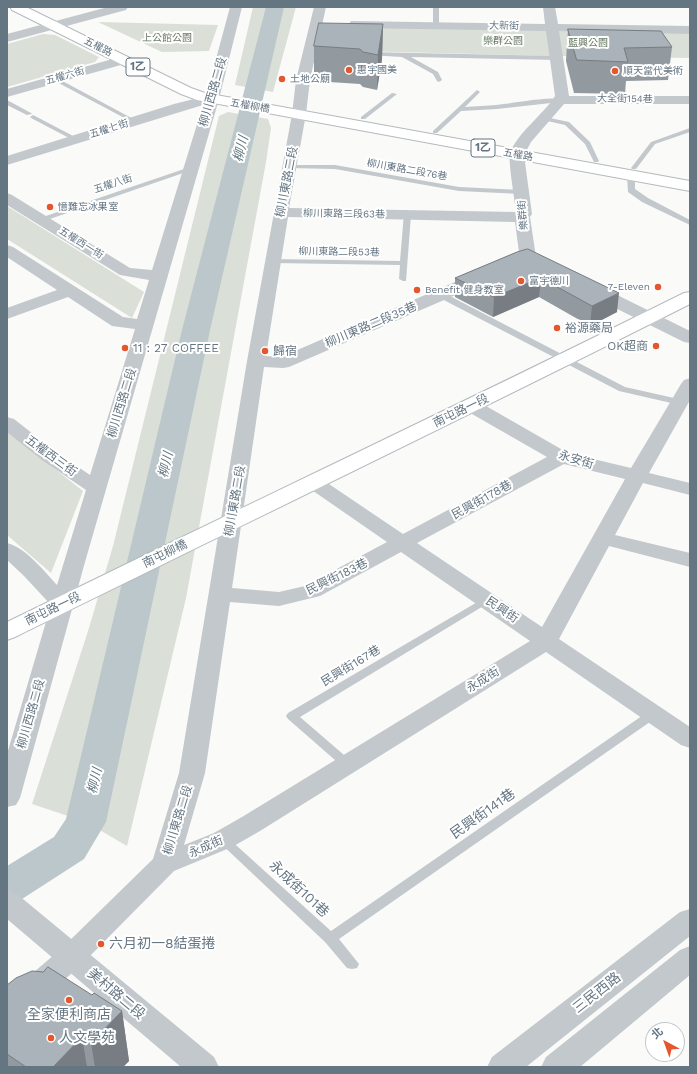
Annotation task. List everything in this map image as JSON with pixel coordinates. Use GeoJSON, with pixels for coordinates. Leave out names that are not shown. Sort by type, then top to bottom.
{"type":"FeatureCollection","features":[{"type":"Feature","properties":{"kind":"main road","name":"五權路"},"geometry":{"type":"LineString","coordinates":[[16,7],[192,94],[220,97]]}},
{"type":"Feature","properties":{"kind":"main road","name":"五權路"},"geometry":{"type":"LineString","coordinates":[[37,7],[220,97]]}},
{"type":"Feature","properties":{"kind":"main road","name":"五權柳橋"},"geometry":{"type":"LineString","coordinates":[[220,97],[276,106]]}},
{"type":"Feature","properties":{"kind":"main road","name":"五權路"},"geometry":{"type":"LineString","coordinates":[[276,106],[633,172],[690,178]]}},
{"type":"Feature","properties":{"kind":"main road","name":"五權路"},"geometry":{"type":"LineString","coordinates":[[300,110],[363,118],[435,132],[518,151],[596,161],[690,186]]}},
{"type":"Feature","properties":{"kind":"main road","name":"南屯路一段"},"geometry":{"type":"LineString","coordinates":[[230,522],[472,406],[690,297]]}},
{"type":"Feature","properties":{"kind":"main road","name":"南屯柳橋"},"geometry":{"type":"LineString","coordinates":[[100,586],[230,522]]}},
{"type":"Feature","properties":{"kind":"main road","name":"南屯路一段"},"geometry":{"type":"LineString","coordinates":[[7,632],[100,586]]}},
{"type":"Feature","properties":{"kind":"street"},"geometry":{"type":"LineString","coordinates":[[7,38],[122,7]]}},
{"type":"Feature","properties":{"kind":"street","name":"柳川西路二段"},"geometry":{"type":"LineString","coordinates":[[7,798],[62,604],[145,324],[146,314],[159,276],[190,169],[220,97],[236,7]]}},
{"type":"Feature","properties":{"kind":"street"},"geometry":{"type":"LineString","coordinates":[[518,151],[546,119],[562,96],[549,7]]}},
{"type":"Feature","properties":{"kind":"street","name":"柳川東路二段"},"geometry":{"type":"LineString","coordinates":[[7,1013],[71,957],[165,864],[192,773],[230,522],[241,465],[256,362],[281,212],[300,110],[303,80],[314,53],[321,18]]}},
{"type":"Feature","properties":{"kind":"street","name":"大新街"},"geometry":{"type":"LineString","coordinates":[[341,24],[690,30]]}},
{"type":"Feature","properties":{"kind":"street","name":"五權六街"},"geometry":{"type":"LineString","coordinates":[[7,93],[122,60]]}},
{"type":"Feature","properties":{"kind":"street","name":"五權七街"},"geometry":{"type":"LineString","coordinates":[[7,161],[179,107],[220,97]]}},
{"type":"Feature","properties":{"kind":"street","name":"大全街154巷"},"geometry":{"type":"LineString","coordinates":[[560,100],[581,98],[690,100]]}},
{"type":"Feature","properties":{"kind":"street","name":"樂群街"},"geometry":{"type":"LineString","coordinates":[[518,151],[524,214],[522,217],[522,262],[558,273]]}},
{"type":"Feature","properties":{"kind":"street","name":"五權西一街"},"geometry":{"type":"LineString","coordinates":[[7,198],[126,272],[159,276]]}},
{"type":"Feature","properties":{"kind":"street","name":"柳川東路二段63巷"},"geometry":{"type":"LineString","coordinates":[[281,212],[522,217]]}},
{"type":"Feature","properties":{"kind":"street"},"geometry":{"type":"LineString","coordinates":[[7,250],[68,291],[118,322],[145,324]]}},
{"type":"Feature","properties":{"kind":"street"},"geometry":{"type":"LineString","coordinates":[[7,268],[24,262]]}},
{"type":"Feature","properties":{"kind":"street","name":"柳川東路二段35巷"},"geometry":{"type":"LineString","coordinates":[[256,362],[283,363],[495,272]]}},
{"type":"Feature","properties":{"kind":"street"},"geometry":{"type":"LineString","coordinates":[[579,283],[690,338]]}},
{"type":"Feature","properties":{"kind":"street"},"geometry":{"type":"LineString","coordinates":[[7,314],[68,291]]}},
{"type":"Feature","properties":{"kind":"street","name":"永成街"},"geometry":{"type":"LineString","coordinates":[[165,864],[223,840],[546,641],[658,438],[685,393]]}},
{"type":"Feature","properties":{"kind":"street","name":"永安街"},"geometry":{"type":"LineString","coordinates":[[472,406],[561,457],[690,489]]}},
{"type":"Feature","properties":{"kind":"street","name":"五權西三街"},"geometry":{"type":"LineString","coordinates":[[7,424],[49,456],[96,488]]}},
{"type":"Feature","properties":{"kind":"street","name":"民興街178巷"},"geometry":{"type":"LineString","coordinates":[[403,543],[561,457]]}},
{"type":"Feature","properties":{"kind":"street","name":"民興街"},"geometry":{"type":"LineString","coordinates":[[313,482],[690,739]]}},
{"type":"Feature","properties":{"kind":"street"},"geometry":{"type":"LineString","coordinates":[[603,538],[690,560]]}},
{"type":"Feature","properties":{"kind":"street","name":"民興街183巷"},"geometry":{"type":"LineString","coordinates":[[219,594],[279,599],[312,591],[403,543]]}},
{"type":"Feature","properties":{"kind":"street"},"geometry":{"type":"LineString","coordinates":[[7,549],[32,571],[62,604]]}},
{"type":"Feature","properties":{"kind":"street","name":"美村路二段"},"geometry":{"type":"LineString","coordinates":[[7,902],[203,1067]]}},
{"type":"Feature","properties":{"kind":"street","name":"三民西路"},"geometry":{"type":"LineString","coordinates":[[503,1067],[690,920]]}},
{"type":"Feature","properties":{"kind":"street"},"geometry":{"type":"LineString","coordinates":[[557,1067],[690,958]]}},
{"type":"Feature","properties":{"kind":"lane"},"geometry":{"type":"LineString","coordinates":[[436,7],[436,26]]}},
{"type":"Feature","properties":{"kind":"lane"},"geometry":{"type":"LineString","coordinates":[[364,54],[557,58]]}},
{"type":"Feature","properties":{"kind":"lane"},"geometry":{"type":"LineString","coordinates":[[403,55],[436,73],[439,80]]}},
{"type":"Feature","properties":{"kind":"lane"},"geometry":{"type":"LineString","coordinates":[[55,79],[134,121]]}},
{"type":"Feature","properties":{"kind":"lane"},"geometry":{"type":"LineString","coordinates":[[435,132],[477,92]]}},
{"type":"Feature","properties":{"kind":"lane"},"geometry":{"type":"LineString","coordinates":[[363,118],[394,94]]}},
{"type":"Feature","properties":{"kind":"lane"},"geometry":{"type":"LineString","coordinates":[[459,109],[497,107],[560,100]]}},
{"type":"Feature","properties":{"kind":"lane"},"geometry":{"type":"LineString","coordinates":[[7,102],[75,139]]}},
{"type":"Feature","properties":{"kind":"lane"},"geometry":{"type":"LineString","coordinates":[[546,119],[567,123],[588,143],[596,161]]}},
{"type":"Feature","properties":{"kind":"lane"},"geometry":{"type":"LineString","coordinates":[[690,130],[653,143],[633,172],[630,187],[645,200],[690,223]]}},
{"type":"Feature","properties":{"kind":"lane","name":"柳川東路二段76巷"},"geometry":{"type":"LineString","coordinates":[[290,167],[335,167],[460,189],[521,192]]}},
{"type":"Feature","properties":{"kind":"lane","name":"五權八街"},"geometry":{"type":"LineString","coordinates":[[42,219],[190,169]]}},
{"type":"Feature","properties":{"kind":"lane"},"geometry":{"type":"LineString","coordinates":[[403,279],[406,215]]}},
{"type":"Feature","properties":{"kind":"lane","name":"柳川東路二段53巷"},"geometry":{"type":"LineString","coordinates":[[274,261],[404,263]]}},
{"type":"Feature","properties":{"kind":"lane"},"geometry":{"type":"LineString","coordinates":[[441,295],[622,389],[685,393]]}},
{"type":"Feature","properties":{"kind":"lane","name":"民興街167巷"},"geometry":{"type":"LineString","coordinates":[[347,764],[292,716],[486,600]]}},
{"type":"Feature","properties":{"kind":"lane","name":"民興街141巷"},"geometry":{"type":"LineString","coordinates":[[330,938],[653,714]]}},
{"type":"Feature","properties":{"kind":"lane","name":"永成街101巷"},"geometry":{"type":"LineString","coordinates":[[223,840],[330,938],[352,964]]}},
{"type":"Feature","properties":{"kind":"green space"},"geometry":{"type":"Polygon","coordinates":[[[253,7],[296,7],[273,92],[235,85],[253,7]]]}},
{"type":"Feature","properties":{"kind":"green space","name":"上公館公園"},"geometry":{"type":"Polygon","coordinates":[[[98,22],[218,25],[209,51],[162,52],[98,22]]]}},
{"type":"Feature","properties":{"kind":"green space","name":"樂群公園"},"geometry":{"type":"Polygon","coordinates":[[[323,24],[549,28],[553,56],[318,50],[323,24]]]}},
{"type":"Feature","properties":{"kind":"green space","name":"藍興公園"},"geometry":{"type":"Polygon","coordinates":[[[556,28],[690,31],[690,58],[560,56],[556,28]]]}},
{"type":"Feature","properties":{"kind":"green space"},"geometry":{"type":"Polygon","coordinates":[[[43,34],[55,35],[99,57],[95,62],[7,87],[7,44],[43,34]]]}},
{"type":"Feature","properties":{"kind":"green space"},"geometry":{"type":"Polygon","coordinates":[[[228,112],[268,119],[271,128],[186,598],[127,846],[86,822],[32,804],[89,628],[113,546],[219,116],[228,112]]]}},
{"type":"Feature","properties":{"kind":"green space"},"geometry":{"type":"Polygon","coordinates":[[[7,206],[144,292],[132,318],[7,239],[7,206]]]}},
{"type":"Feature","properties":{"kind":"green space"},"geometry":{"type":"Polygon","coordinates":[[[7,431],[83,491],[51,573],[7,535],[7,431]]]}},
{"type":"Feature","properties":{"kind":"building"},"geometry":{"type":"Polygon","coordinates":[[[319,23],[383,24],[378,55],[363,52],[360,49],[314,46],[319,23]]]}},
{"type":"Feature","properties":{"kind":"building"},"geometry":{"type":"Polygon","coordinates":[[[568,29],[661,31],[672,47],[624,48],[628,62],[577,60],[568,29]]]}},
{"type":"Feature","properties":{"kind":"building"},"geometry":{"type":"Polygon","coordinates":[[[528,249],[619,293],[592,306],[541,278],[494,297],[455,278],[517,252],[528,249]]]}},
{"type":"Feature","properties":{"kind":"building"},"geometry":{"type":"Polygon","coordinates":[[[48,967],[92,995],[94,993],[122,1011],[91,1043],[82,1037],[53,1067],[26,1067],[7,1054],[7,985],[16,978],[32,971],[43,972],[48,967]]]}},
{"type":"Feature","properties":{"kind":"waterway","name":"柳川"},"geometry":{"type":"LineString","coordinates":[[7,887],[69,848],[86,822],[196,330],[275,7]]}},
{"type":"Feature","properties":{"kind":"place","name":"惠宇國美"},"geometry":{"type":"Point","coordinates":[349,70]}},
{"type":"Feature","properties":{"kind":"place","name":"順天當代美術"},"geometry":{"type":"Point","coordinates":[615,71]}},
{"type":"Feature","properties":{"kind":"place","name":"土地公廟"},"geometry":{"type":"Point","coordinates":[282,79]}},
{"type":"Feature","properties":{"kind":"place","name":"憶難忘冰果室"},"geometry":{"type":"Point","coordinates":[50,207]}},
{"type":"Feature","properties":{"kind":"place","name":"富宇德川"},"geometry":{"type":"Point","coordinates":[521,281]}},
{"type":"Feature","properties":{"kind":"place","name":"7-Eleven"},"geometry":{"type":"Point","coordinates":[658,287]}},
{"type":"Feature","properties":{"kind":"place","name":"Benefit 健身教室"},"geometry":{"type":"Point","coordinates":[417,290]}},
{"type":"Feature","properties":{"kind":"place","name":"裕源藥局"},"geometry":{"type":"Point","coordinates":[557,328]}},
{"type":"Feature","properties":{"kind":"place","name":"OK超商"},"geometry":{"type":"Point","coordinates":[656,346]}},
{"type":"Feature","properties":{"kind":"place","name":"11 : 27 COFFEE"},"geometry":{"type":"Point","coordinates":[125,348]}},
{"type":"Feature","properties":{"kind":"place","name":"歸宿"},"geometry":{"type":"Point","coordinates":[265,351]}},
{"type":"Feature","properties":{"kind":"place","name":"六月初一8結蛋捲"},"geometry":{"type":"Point","coordinates":[101,944]}},
{"type":"Feature","properties":{"kind":"place","name":"全家便利商店"},"geometry":{"type":"Point","coordinates":[69,1000]}},
{"type":"Feature","properties":{"kind":"place","name":"人文學苑"},"geometry":{"type":"Point","coordinates":[51,1038]}}]}
